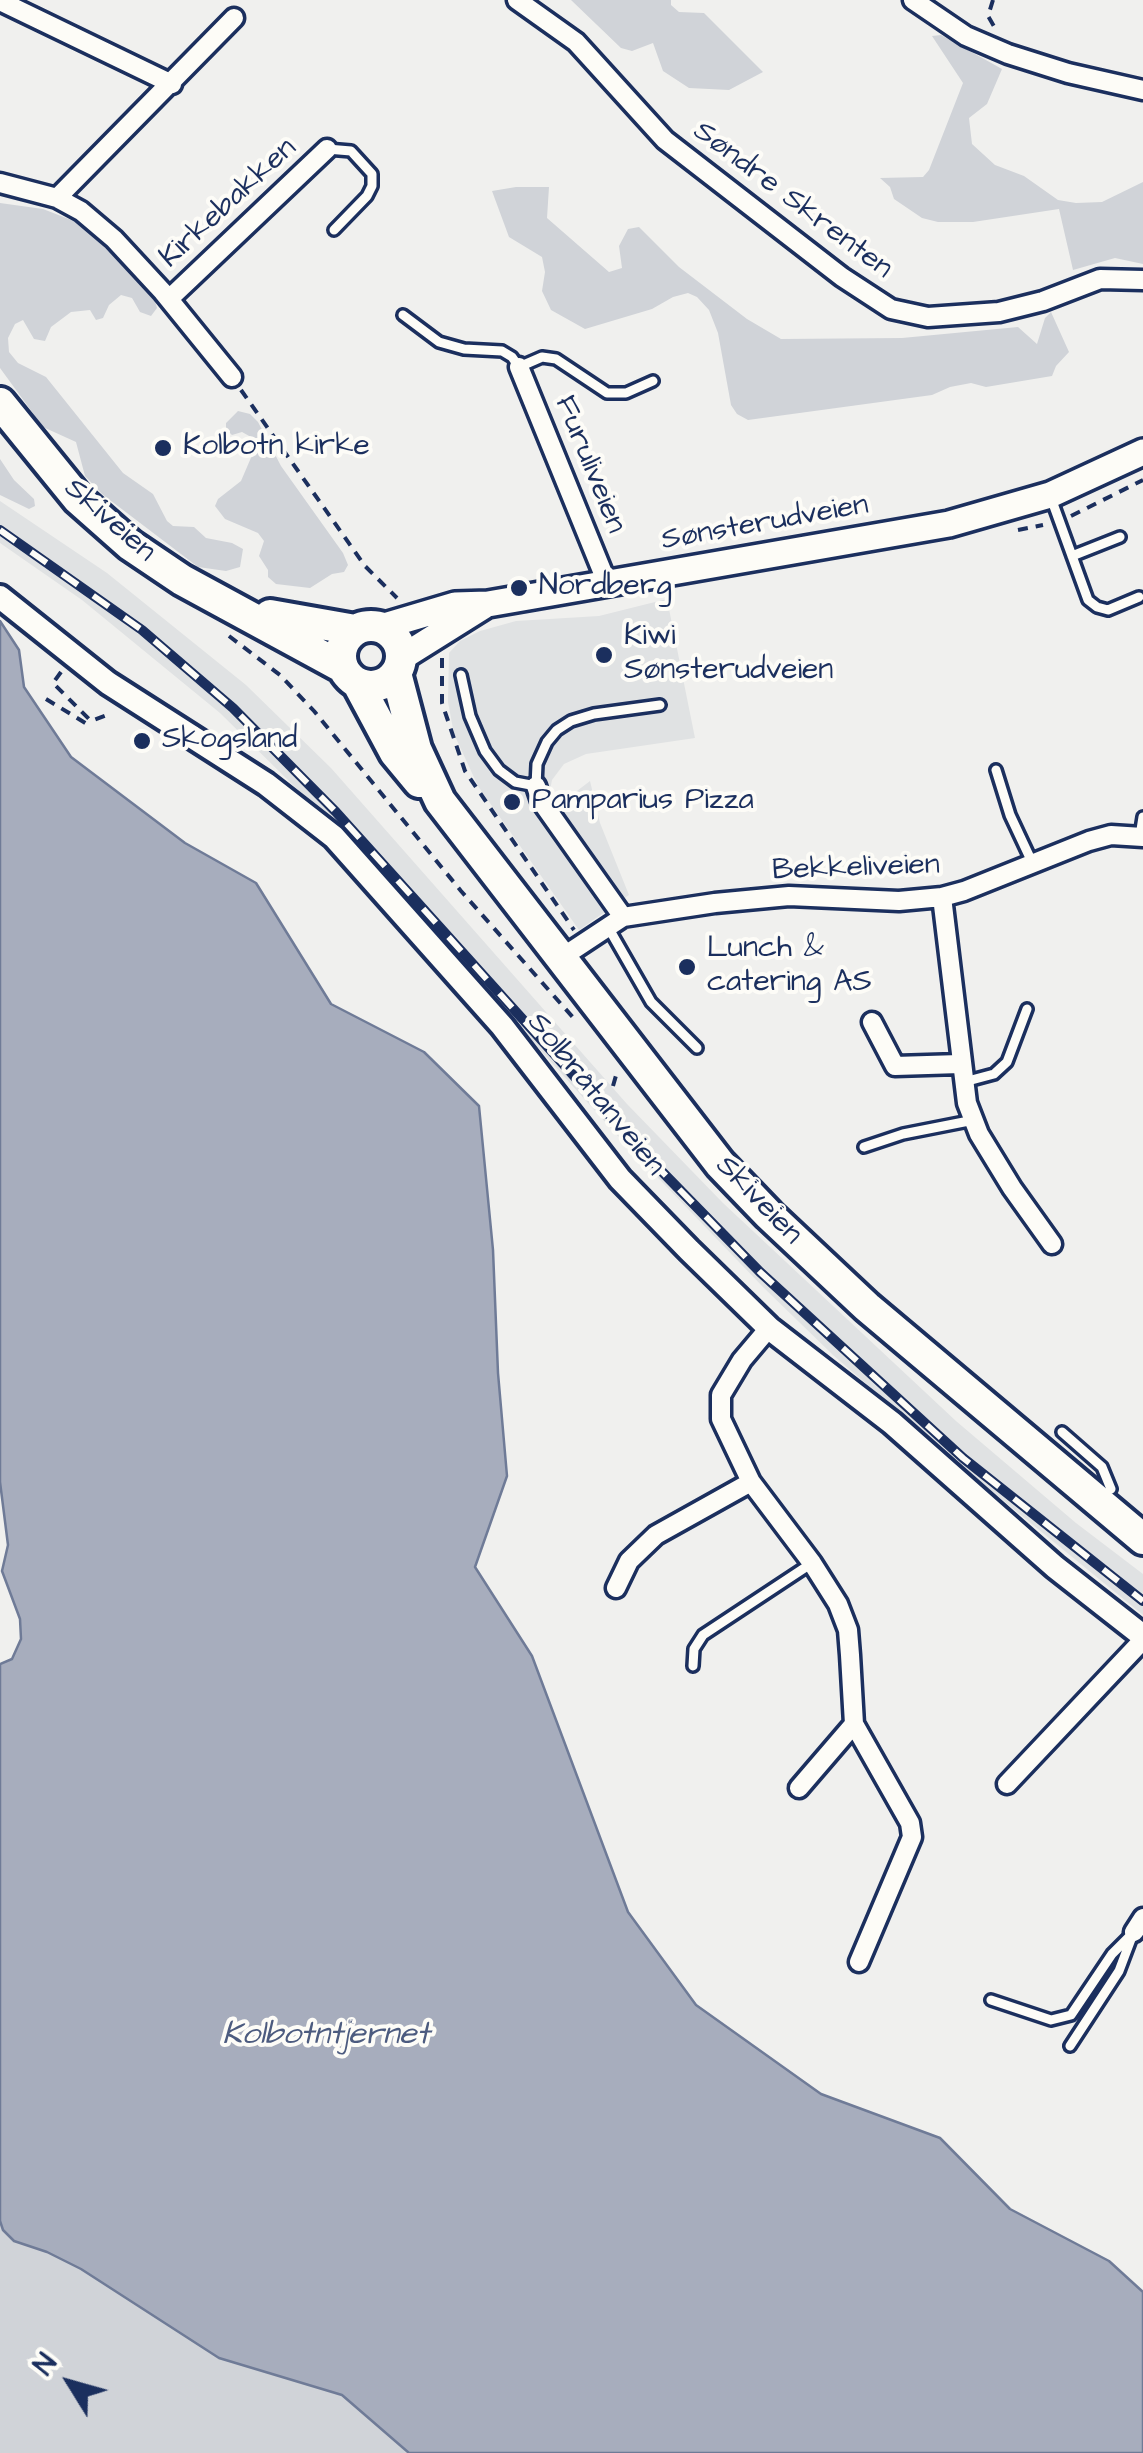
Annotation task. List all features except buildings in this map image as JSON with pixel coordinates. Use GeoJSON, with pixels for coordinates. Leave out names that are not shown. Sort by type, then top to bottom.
{"type":"FeatureCollection","features":[{"type":"Feature","properties":{"kind":"main road","name":"Skiveien"},"geometry":{"type":"LineString","coordinates":[[0,403],[42,458],[100,520],[169,572],[350,675],[408,773],[440,800],[697,1136],[759,1206],[880,1318],[1143,1539]]}},
{"type":"Feature","properties":{"kind":"main road","name":"Sønsterudveien"},"geometry":{"type":"LineString","coordinates":[[368,629],[455,604],[488,604],[980,517],[1050,495],[1143,452]]}},
{"type":"Feature","properties":{"kind":"main road","name":"Sønsterudveien"},"geometry":{"type":"LineString","coordinates":[[399,666],[488,604]]}},
{"type":"Feature","properties":{"kind":"main road","name":"Skiveien"},"geometry":{"type":"LineString","coordinates":[[242,611],[368,629]]}},
{"type":"Feature","properties":{"kind":"main road"},"geometry":{"type":"LineString","coordinates":[[368,629],[396,640],[399,666],[379,686],[350,675],[342,646],[368,629]]}},
{"type":"Feature","properties":{"kind":"main road","name":"Skiveien"},"geometry":{"type":"LineString","coordinates":[[399,666],[416,749],[440,800]]}},
{"type":"Feature","properties":{"kind":"street","name":"Søndre Skrenten"},"geometry":{"type":"LineString","coordinates":[[517,0],[576,42],[665,140],[842,277],[891,308],[928,317],[999,312],[1100,279],[1143,280]]}},
{"type":"Feature","properties":{"kind":"street"},"geometry":{"type":"LineString","coordinates":[[913,0],[966,36],[1008,54],[1143,90]]}},
{"type":"Feature","properties":{"kind":"street"},"geometry":{"type":"LineString","coordinates":[[0,1],[172,84]]}},
{"type":"Feature","properties":{"kind":"street"},"geometry":{"type":"LineString","coordinates":[[57,198],[234,18]]}},
{"type":"Feature","properties":{"kind":"street","name":"Kirkebakken"},"geometry":{"type":"LineString","coordinates":[[169,299],[327,149]]}},
{"type":"Feature","properties":{"kind":"street","name":"Kirkebakken"},"geometry":{"type":"LineString","coordinates":[[0,182],[57,198],[81,211],[114,239],[169,299],[232,378]]}},
{"type":"Feature","properties":{"kind":"street","name":"Furuliveien"},"geometry":{"type":"LineString","coordinates":[[519,367],[607,583]]}},
{"type":"Feature","properties":{"kind":"street","name":"Solbråtanveien"},"geometry":{"type":"LineString","coordinates":[[0,598],[108,683],[266,784],[334,837],[502,1026],[620,1179],[769,1328],[892,1424],[1055,1567],[1143,1638],[1007,1784]]}},
{"type":"Feature","properties":{"kind":"street"},"geometry":{"type":"LineString","coordinates":[[536,786],[541,801],[616,922]]}},
{"type":"Feature","properties":{"kind":"street","name":"Bekkeliveien"},"geometry":{"type":"LineString","coordinates":[[562,958],[616,922],[715,902],[789,896],[899,901],[942,896],[1111,835],[1142,830]]}},
{"type":"Feature","properties":{"kind":"street"},"geometry":{"type":"LineString","coordinates":[[942,896],[962,1073],[974,1120],[1012,1188],[1052,1244]]}},
{"type":"Feature","properties":{"kind":"street"},"geometry":{"type":"LineString","coordinates":[[872,1022],[895,1066],[962,1073]]}},
{"type":"Feature","properties":{"kind":"street"},"geometry":{"type":"LineString","coordinates":[[769,1328],[742,1360],[721,1394],[721,1419],[750,1482],[838,1604],[848,1630],[854,1724],[910,1822],[912,1836],[859,1962]]}},
{"type":"Feature","properties":{"kind":"street"},"geometry":{"type":"LineString","coordinates":[[616,1588],[629,1561],[656,1535],[750,1482]]}},
{"type":"Feature","properties":{"kind":"street"},"geometry":{"type":"LineString","coordinates":[[799,1788],[854,1724]]}},
{"type":"Feature","properties":{"kind":"lane"},"geometry":{"type":"LineString","coordinates":[[327,149],[351,151],[372,174],[367,196],[334,230]]}},
{"type":"Feature","properties":{"kind":"lane"},"geometry":{"type":"LineString","coordinates":[[404,315],[439,342],[502,352],[519,367],[542,358],[556,359],[599,389],[617,394],[654,381]]}},
{"type":"Feature","properties":{"kind":"lane"},"geometry":{"type":"LineString","coordinates":[[1050,495],[1088,600],[1108,610],[1138,597]]}},
{"type":"Feature","properties":{"kind":"lane"},"geometry":{"type":"LineString","coordinates":[[1072,556],[1120,536]]}},
{"type":"Feature","properties":{"kind":"lane"},"geometry":{"type":"LineString","coordinates":[[461,675],[470,716],[485,751],[499,770],[515,782],[536,786],[537,764],[557,730],[594,714],[660,705]]}},
{"type":"Feature","properties":{"kind":"lane"},"geometry":{"type":"LineString","coordinates":[[996,770],[1010,815],[1032,862]]}},
{"type":"Feature","properties":{"kind":"lane"},"geometry":{"type":"LineString","coordinates":[[616,922],[652,1002],[696,1048]]}},
{"type":"Feature","properties":{"kind":"lane"},"geometry":{"type":"LineString","coordinates":[[962,1073],[994,1074],[1007,1062],[1026,1010]]}},
{"type":"Feature","properties":{"kind":"lane"},"geometry":{"type":"LineString","coordinates":[[864,1147],[903,1134],[974,1120]]}},
{"type":"Feature","properties":{"kind":"lane"},"geometry":{"type":"LineString","coordinates":[[1062,1432],[1102,1466],[1112,1489]]}},
{"type":"Feature","properties":{"kind":"lane"},"geometry":{"type":"LineString","coordinates":[[693,1666],[694,1649],[702,1634],[812,1563]]}},
{"type":"Feature","properties":{"kind":"lane"},"geometry":{"type":"LineString","coordinates":[[991,2000],[1051,2020],[1071,2015],[1112,1954],[1139,1925]]}},
{"type":"Feature","properties":{"kind":"lane"},"geometry":{"type":"LineString","coordinates":[[1070,2046],[1119,1971],[1139,1925]]}},
{"type":"Feature","properties":{"kind":"path"},"geometry":{"type":"LineString","coordinates":[[993,0],[988,16],[995,29]]}},
{"type":"Feature","properties":{"kind":"path"},"geometry":{"type":"LineString","coordinates":[[232,378],[365,566],[382,587],[405,602]]}},
{"type":"Feature","properties":{"kind":"path"},"geometry":{"type":"LineString","coordinates":[[444,650],[441,674],[446,720],[476,797],[574,930]]}},
{"type":"Feature","properties":{"kind":"path"},"geometry":{"type":"LineString","coordinates":[[73,657],[53,683],[91,721]]}},
{"type":"Feature","properties":{"kind":"path"},"geometry":{"type":"LineString","coordinates":[[46,699],[87,724],[116,712]]}},
{"type":"Feature","properties":{"kind":"path"},"geometry":{"type":"LineString","coordinates":[[355,760],[587,1034]]}},
{"type":"Feature","properties":{"kind":"path"},"geometry":{"type":"LineString","coordinates":[[504,940],[510,934]]}},
{"type":"Feature","properties":{"kind":"path"},"geometry":{"type":"LineString","coordinates":[[613,1086],[618,1076],[616,1068]]}},
{"type":"Feature","properties":{"kind":"shaded area"},"geometry":{"type":"Polygon","coordinates":[[[571,0],[671,0],[679,12],[704,13],[763,72],[729,90],[689,88],[663,71],[653,43],[632,51],[621,48],[571,0]]]}},
{"type":"Feature","properties":{"kind":"shaded area"},"geometry":{"type":"Polygon","coordinates":[[[941,35],[1002,69],[987,104],[969,118],[972,144],[995,165],[1024,176],[1058,200],[1076,203],[1102,202],[1143,182],[1143,264],[1115,258],[1073,270],[1059,209],[973,222],[938,222],[922,218],[894,199],[890,187],[880,178],[923,177],[963,83],[932,36],[941,35]]]}},
{"type":"Feature","properties":{"kind":"shaded area"},"geometry":{"type":"Polygon","coordinates":[[[549,187],[547,218],[609,272],[622,268],[619,246],[628,229],[639,227],[679,267],[747,319],[781,339],[902,338],[1018,327],[1037,344],[1045,318],[1051,312],[1069,352],[1052,376],[986,387],[971,383],[932,395],[748,420],[731,405],[718,333],[709,310],[697,297],[688,293],[673,297],[652,309],[585,329],[551,310],[542,291],[542,257],[509,237],[492,191],[549,187]]]}},
{"type":"Feature","properties":{"kind":"shaded area"},"geometry":{"type":"Polygon","coordinates":[[[0,203],[43,209],[79,223],[153,294],[157,308],[151,316],[140,312],[132,298],[121,295],[109,305],[103,318],[96,320],[90,310],[71,312],[51,327],[45,341],[34,339],[23,320],[15,324],[8,338],[9,352],[18,363],[46,377],[123,473],[153,494],[167,521],[173,526],[194,527],[206,538],[243,549],[240,567],[226,571],[198,567],[102,494],[85,476],[76,442],[43,427],[0,368],[0,203]]]}},
{"type":"Feature","properties":{"kind":"shaded area"},"geometry":{"type":"Polygon","coordinates":[[[238,411],[250,414],[258,422],[281,466],[343,553],[348,565],[344,572],[332,574],[310,588],[276,584],[268,577],[259,556],[264,541],[258,533],[225,519],[215,506],[241,481],[253,453],[251,437],[242,432],[232,435],[226,429],[226,423],[238,411]]]}},
{"type":"Feature","properties":{"kind":"shaded area"},"geometry":{"type":"Polygon","coordinates":[[[0,459],[34,499],[35,506],[29,509],[0,495],[0,459]]]}},
{"type":"Feature","properties":{"kind":"shaded area"},"geometry":{"type":"Polygon","coordinates":[[[0,501],[107,573],[246,685],[331,768],[627,1104],[723,1203],[956,1421],[1143,1574],[1143,1615],[955,1461],[833,1355],[763,1287],[615,1133],[372,863],[220,713],[82,600],[0,543],[0,501]]]}},
{"type":"Feature","properties":{"kind":"shaded area"},"geometry":{"type":"Polygon","coordinates":[[[667,599],[695,738],[586,754],[564,764],[552,780],[550,790],[560,804],[590,781],[600,823],[629,895],[579,930],[478,786],[454,734],[448,702],[449,653],[460,641],[480,631],[516,621],[599,616],[667,599]]]}},
{"type":"Feature","properties":{"kind":"shaded area"},"geometry":{"type":"Polygon","coordinates":[[[0,2221],[14,2241],[81,2269],[219,2358],[342,2395],[409,2453],[0,2453],[0,2221]]]}},
{"type":"Feature","properties":{"kind":"water","name":"Kolbotntjernet"},"geometry":{"type":"Polygon","coordinates":[[[0,621],[19,650],[24,687],[71,757],[185,843],[256,883],[331,1004],[424,1052],[479,1106],[493,1250],[507,1476],[475,1567],[532,1656],[628,1912],[696,2005],[821,2094],[940,2138],[1010,2209],[1109,2261],[1143,2292],[1143,2453],[409,2453],[342,2395],[219,2358],[81,2269],[14,2241],[3,2230],[0,1664],[12,1659],[21,1639],[20,1619],[2,1571],[8,1545],[0,1482],[0,621]]]}},
{"type":"Feature","properties":{"kind":"railway"},"geometry":{"type":"LineString","coordinates":[[0,530],[142,630],[233,708],[336,812],[637,1146],[760,1272],[963,1458],[1143,1601]]}},
{"type":"Feature","properties":{"kind":"place","name":"Kolbotn kirke"},"geometry":{"type":"Point","coordinates":[163,448]}},
{"type":"Feature","properties":{"kind":"place","name":"Nordberg"},"geometry":{"type":"Point","coordinates":[519,588]}},
{"type":"Feature","properties":{"kind":"place","name":"Kiwi Sønsterudveien"},"geometry":{"type":"Point","coordinates":[604,655]}},
{"type":"Feature","properties":{"kind":"place","name":"Skogsland"},"geometry":{"type":"Point","coordinates":[142,741]}},
{"type":"Feature","properties":{"kind":"place","name":"Pamparius Pizza"},"geometry":{"type":"Point","coordinates":[512,802]}},
{"type":"Feature","properties":{"kind":"place","name":"Lunch & catering AS"},"geometry":{"type":"Point","coordinates":[687,967]}}]}
